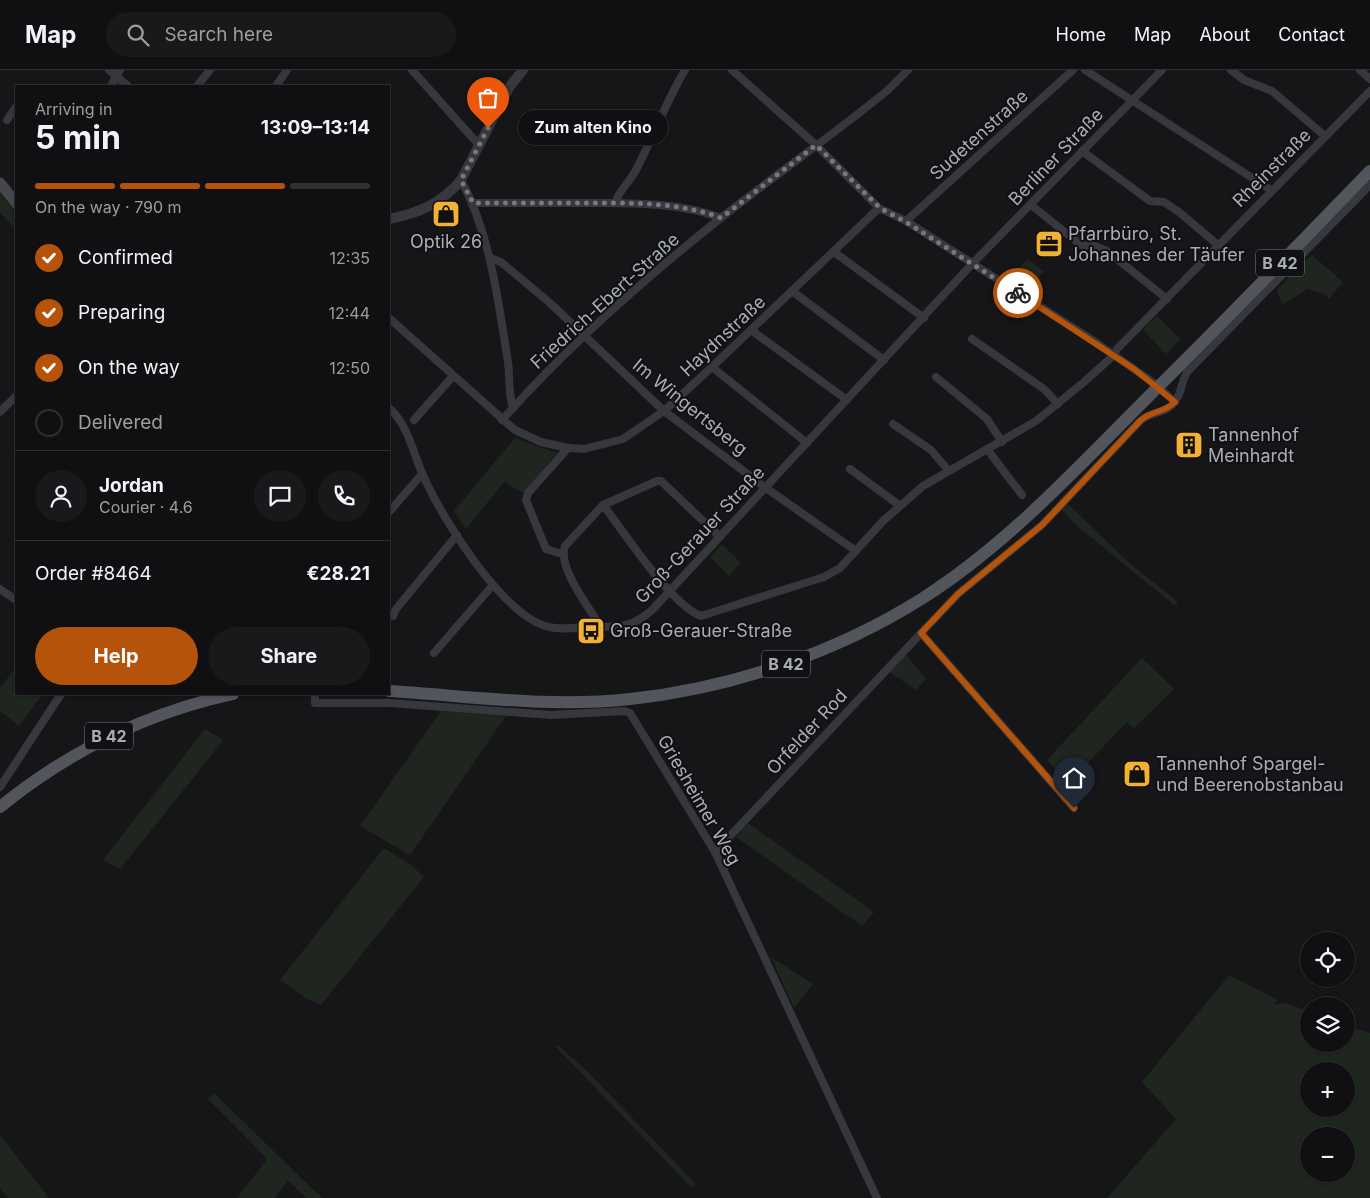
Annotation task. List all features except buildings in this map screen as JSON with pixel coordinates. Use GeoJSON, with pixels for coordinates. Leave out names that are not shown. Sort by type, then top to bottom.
{"type":"FeatureCollection","features":[{"type":"Feature","properties":{"kind":"main road","name":"B 42"},"geometry":{"type":"LineString","coordinates":[[390,691],[531,703],[594,702],[645,697],[713,685],[803,657],[848,638],[924,598],[982,554],[1051,493],[1155,384],[1173,371],[1370,171]]}},
{"type":"Feature","properties":{"kind":"main road"},"geometry":{"type":"LineString","coordinates":[[0,183],[15,202]]}},
{"type":"Feature","properties":{"kind":"main road","name":"B 42"},"geometry":{"type":"LineString","coordinates":[[0,807],[64,762],[117,732],[174,709],[228,695]]}},
{"type":"Feature","properties":{"kind":"street"},"geometry":{"type":"LineString","coordinates":[[109,70],[118,73],[127,85]]}},
{"type":"Feature","properties":{"kind":"street"},"geometry":{"type":"LineString","coordinates":[[198,85],[210,70]]}},
{"type":"Feature","properties":{"kind":"street"},"geometry":{"type":"LineString","coordinates":[[277,85],[287,70]]}},
{"type":"Feature","properties":{"kind":"street"},"geometry":{"type":"LineString","coordinates":[[412,70],[479,145]]}},
{"type":"Feature","properties":{"kind":"street"},"geometry":{"type":"LineString","coordinates":[[390,218],[440,202],[461,180],[510,86],[524,70]]}},
{"type":"Feature","properties":{"kind":"street"},"geometry":{"type":"LineString","coordinates":[[615,203],[618,194],[632,178],[668,98],[685,70]]}},
{"type":"Feature","properties":{"kind":"street"},"geometry":{"type":"LineString","coordinates":[[732,70],[816,145],[880,208],[906,222],[1114,355],[1155,384],[1175,402],[1181,392],[1184,377],[1188,371],[1370,185]]}},
{"type":"Feature","properties":{"kind":"street","name":"Friedrich-Ebert-Straße"},"geometry":{"type":"LineString","coordinates":[[502,420],[584,336],[635,290],[721,218],[888,90],[908,70]]}},
{"type":"Feature","properties":{"kind":"street","name":"Sudetenstraße"},"geometry":{"type":"LineString","coordinates":[[906,222],[1073,70]]}},
{"type":"Feature","properties":{"kind":"street"},"geometry":{"type":"LineString","coordinates":[[1085,70],[1271,190]]}},
{"type":"Feature","properties":{"kind":"street","name":"Berliner Straße"},"geometry":{"type":"LineString","coordinates":[[972,264],[1162,70]]}},
{"type":"Feature","properties":{"kind":"street"},"geometry":{"type":"LineString","coordinates":[[1231,70],[1244,80],[1272,91],[1325,136]]}},
{"type":"Feature","properties":{"kind":"street"},"geometry":{"type":"LineString","coordinates":[[1360,70],[1370,79]]}},
{"type":"Feature","properties":{"kind":"street"},"geometry":{"type":"LineString","coordinates":[[112,85],[118,73]]}},
{"type":"Feature","properties":{"kind":"street","name":"Rheinstraße"},"geometry":{"type":"LineString","coordinates":[[670,591],[694,614],[701,616],[824,577],[840,568],[899,505],[948,470],[1002,442],[1058,404],[1114,355],[1117,349],[1271,190],[1370,91]]}},
{"type":"Feature","properties":{"kind":"street"},"geometry":{"type":"LineString","coordinates":[[7,120],[15,108]]}},
{"type":"Feature","properties":{"kind":"street"},"geometry":{"type":"LineString","coordinates":[[1082,152],[1150,201],[1164,202],[1179,212],[1218,245]]}},
{"type":"Feature","properties":{"kind":"street"},"geometry":{"type":"LineString","coordinates":[[461,180],[473,203],[490,258],[508,366],[509,396],[513,408]]}},
{"type":"Feature","properties":{"kind":"street"},"geometry":{"type":"LineString","coordinates":[[473,203],[615,203],[681,208],[721,218]]}},
{"type":"Feature","properties":{"kind":"street"},"geometry":{"type":"LineString","coordinates":[[1032,204],[1080,245],[1095,246],[1108,251],[1167,299]]}},
{"type":"Feature","properties":{"kind":"street","name":"Haydnstraße"},"geometry":{"type":"LineString","coordinates":[[390,319],[515,430],[541,442],[568,448],[584,449],[623,439],[664,411],[712,368],[880,208]]}},
{"type":"Feature","properties":{"kind":"street"},"geometry":{"type":"LineString","coordinates":[[834,252],[924,318]]}},
{"type":"Feature","properties":{"kind":"street","name":"Im Wingertsberg"},"geometry":{"type":"LineString","coordinates":[[490,258],[501,262],[550,303],[664,411],[766,488],[856,551]]}},
{"type":"Feature","properties":{"kind":"street","name":"Groß-Gerauer Straße"},"geometry":{"type":"LineString","coordinates":[[390,411],[406,428],[422,474],[437,504],[492,586],[532,619],[544,626],[562,628],[627,627],[640,621],[670,591],[972,264]]}},
{"type":"Feature","properties":{"kind":"street"},"geometry":{"type":"LineString","coordinates":[[792,291],[884,360]]}},
{"type":"Feature","properties":{"kind":"street"},"geometry":{"type":"LineString","coordinates":[[751,330],[846,400]]}},
{"type":"Feature","properties":{"kind":"street"},"geometry":{"type":"LineString","coordinates":[[972,339],[1044,389],[1058,404]]}},
{"type":"Feature","properties":{"kind":"street"},"geometry":{"type":"LineString","coordinates":[[712,368],[807,443]]}},
{"type":"Feature","properties":{"kind":"street"},"geometry":{"type":"LineString","coordinates":[[414,420],[453,376]]}},
{"type":"Feature","properties":{"kind":"street"},"geometry":{"type":"LineString","coordinates":[[936,377],[987,419],[1002,442]]}},
{"type":"Feature","properties":{"kind":"street"},"geometry":{"type":"LineString","coordinates":[[0,412],[15,397]]}},
{"type":"Feature","properties":{"kind":"street","name":"Orfelder Rod"},"geometry":{"type":"LineString","coordinates":[[715,852],[958,594],[1042,525],[1140,421],[1148,414],[1164,411],[1175,402]]}},
{"type":"Feature","properties":{"kind":"street"},"geometry":{"type":"LineString","coordinates":[[892,424],[931,450],[948,470]]}},
{"type":"Feature","properties":{"kind":"street"},"geometry":{"type":"LineString","coordinates":[[562,554],[546,549],[526,500],[528,493],[568,448]]}},
{"type":"Feature","properties":{"kind":"street"},"geometry":{"type":"LineString","coordinates":[[987,449],[1022,495]]}},
{"type":"Feature","properties":{"kind":"street"},"geometry":{"type":"LineString","coordinates":[[850,469],[899,505]]}},
{"type":"Feature","properties":{"kind":"street"},"geometry":{"type":"LineString","coordinates":[[390,511],[422,474]]}},
{"type":"Feature","properties":{"kind":"street"},"geometry":{"type":"LineString","coordinates":[[600,626],[565,566],[562,554],[565,546],[602,506],[630,492],[657,481],[662,481],[720,537]]}},
{"type":"Feature","properties":{"kind":"street"},"geometry":{"type":"LineString","coordinates":[[602,506],[670,591]]}},
{"type":"Feature","properties":{"kind":"street"},"geometry":{"type":"LineString","coordinates":[[392,616],[457,535]]}},
{"type":"Feature","properties":{"kind":"street"},"geometry":{"type":"LineString","coordinates":[[434,653],[492,586]]}},
{"type":"Feature","properties":{"kind":"street"},"geometry":{"type":"LineString","coordinates":[[0,589],[15,599]]}},
{"type":"Feature","properties":{"kind":"street"},"geometry":{"type":"LineString","coordinates":[[921,633],[1074,808]]}},
{"type":"Feature","properties":{"kind":"street"},"geometry":{"type":"LineString","coordinates":[[0,788],[60,695]]}},
{"type":"Feature","properties":{"kind":"street","name":"Griesheimer Weg"},"geometry":{"type":"LineString","coordinates":[[315,695],[316,703],[390,703],[551,715],[630,713],[715,852],[877,1198]]}},
{"type":"Feature","properties":{"kind":"shaded area"},"geometry":{"type":"Polygon","coordinates":[[[0,193],[15,212],[15,229],[0,212],[0,193]]]}},
{"type":"Feature","properties":{"kind":"shaded area"},"geometry":{"type":"Polygon","coordinates":[[[1312,255],[1343,282],[1329,299],[1324,294],[1308,289],[1282,305],[1277,289],[1312,255]]]}},
{"type":"Feature","properties":{"kind":"shaded area"},"geometry":{"type":"Polygon","coordinates":[[[1028,259],[1044,272],[1030,286],[1014,276],[1016,271],[1028,259]]]}},
{"type":"Feature","properties":{"kind":"shaded area"},"geometry":{"type":"Polygon","coordinates":[[[1157,316],[1180,339],[1166,354],[1143,330],[1157,316]]]}},
{"type":"Feature","properties":{"kind":"shaded area"},"geometry":{"type":"Polygon","coordinates":[[[515,438],[557,453],[523,493],[504,482],[466,529],[454,511],[515,438]]]}},
{"type":"Feature","properties":{"kind":"shaded area"},"geometry":{"type":"Polygon","coordinates":[[[1067,503],[1127,561],[1178,602],[1174,605],[1076,525],[1061,509],[1067,503]]]}},
{"type":"Feature","properties":{"kind":"shaded area"},"geometry":{"type":"Polygon","coordinates":[[[722,544],[741,563],[729,576],[710,557],[722,544]]]}},
{"type":"Feature","properties":{"kind":"shaded area"},"geometry":{"type":"Polygon","coordinates":[[[905,653],[926,679],[916,690],[888,671],[905,653]]]}},
{"type":"Feature","properties":{"kind":"shaded area"},"geometry":{"type":"Polygon","coordinates":[[[1142,658],[1174,689],[1134,728],[1127,722],[1081,770],[1092,783],[1082,791],[1076,785],[1072,788],[1047,760],[1142,658]]]}},
{"type":"Feature","properties":{"kind":"shaded area"},"geometry":{"type":"Polygon","coordinates":[[[15,668],[15,695],[42,695],[19,726],[0,711],[0,688],[15,668]]]}},
{"type":"Feature","properties":{"kind":"shaded area"},"geometry":{"type":"Polygon","coordinates":[[[441,711],[506,716],[410,855],[360,826],[441,711]]]}},
{"type":"Feature","properties":{"kind":"shaded area"},"geometry":{"type":"Polygon","coordinates":[[[205,729],[223,740],[210,757],[120,869],[103,860],[205,729]]]}},
{"type":"Feature","properties":{"kind":"shaded area"},"geometry":{"type":"Polygon","coordinates":[[[748,823],[874,912],[862,926],[736,837],[748,823]]]}},
{"type":"Feature","properties":{"kind":"shaded area"},"geometry":{"type":"Polygon","coordinates":[[[384,848],[411,865],[424,877],[321,1005],[309,1000],[280,980],[384,848]]]}},
{"type":"Feature","properties":{"kind":"shaded area"},"geometry":{"type":"Polygon","coordinates":[[[771,957],[813,984],[794,1008],[771,957]]]}},
{"type":"Feature","properties":{"kind":"shaded area"},"geometry":{"type":"Polygon","coordinates":[[[1229,975],[1278,1000],[1274,1005],[1284,1003],[1300,1008],[1300,1052],[1355,1052],[1355,1028],[1370,1033],[1370,1198],[1107,1198],[1176,1119],[1142,1082],[1229,975]]]}},
{"type":"Feature","properties":{"kind":"shaded area"},"geometry":{"type":"Polygon","coordinates":[[[555,1046],[559,1046],[589,1073],[695,1183],[694,1186],[691,1187],[555,1046]]]}},
{"type":"Feature","properties":{"kind":"shaded area"},"geometry":{"type":"Polygon","coordinates":[[[214,1093],[322,1198],[306,1198],[288,1180],[275,1198],[237,1198],[267,1159],[208,1099],[214,1093]]]}},
{"type":"Feature","properties":{"kind":"shaded area"},"geometry":{"type":"Polygon","coordinates":[[[0,1135],[49,1198],[8,1198],[0,1188],[0,1135]]]}},
{"type":"Feature","properties":{"kind":"way so far"},"geometry":{"type":"LineString","coordinates":[[488,128],[461,180],[473,203],[615,203],[665,206],[694,210],[721,218],[816,145],[880,208],[906,222],[1018,293]]}},
{"type":"Feature","properties":{"kind":"place","name":"Zum alten Kino"},"geometry":{"type":"Point","coordinates":[488,128]}},
{"type":"Feature","properties":{"kind":"place","name":"Optik 26"},"geometry":{"type":"Point","coordinates":[446,214]}},
{"type":"Feature","properties":{"kind":"place","name":"Pfarrbüro, St. Johannes der Täufer"},"geometry":{"type":"Point","coordinates":[1049,244]}},
{"type":"Feature","properties":{"kind":"place","name":"Tannenhof Meinhardt"},"geometry":{"type":"Point","coordinates":[1189,445]}},
{"type":"Feature","properties":{"kind":"place","name":"Groß-Gerauer-Straße"},"geometry":{"type":"Point","coordinates":[591,631]}},
{"type":"Feature","properties":{"kind":"place","name":"Tannenhof Spargel- und Beerenobstanbau"},"geometry":{"type":"Point","coordinates":[1137,774]}},
{"type":"Feature","properties":{"kind":"route"},"geometry":{"type":"LineString","coordinates":[[1018,293],[1091,339],[1151,381],[1175,402],[1164,411],[1148,414],[1143,418],[1072,490],[1042,525],[1009,554],[969,584],[921,633],[1074,808]]}}]}
